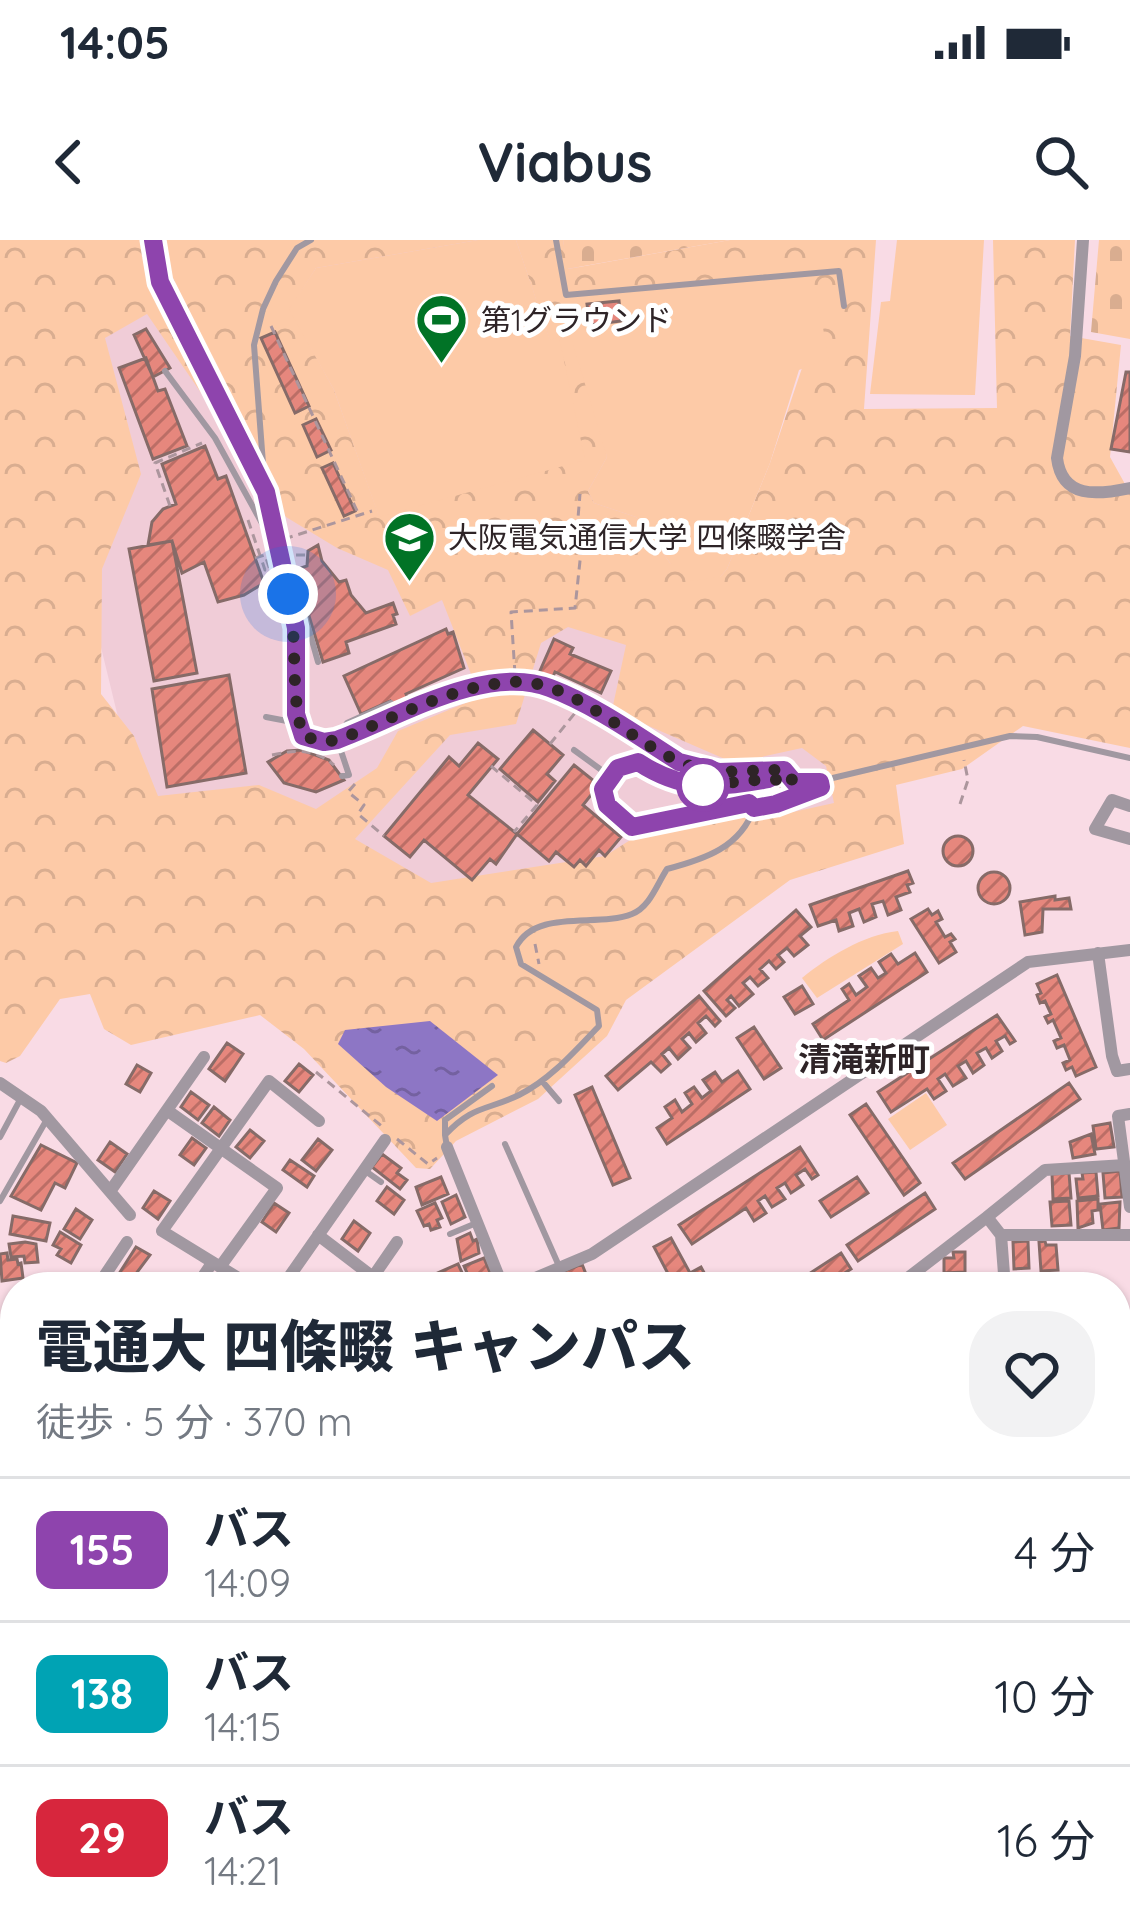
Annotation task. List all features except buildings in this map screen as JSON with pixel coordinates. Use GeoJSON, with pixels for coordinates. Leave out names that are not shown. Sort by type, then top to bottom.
{"type":"FeatureCollection","features":[{"type":"Feature","properties":{"kind":"street"},"geometry":{"type":"LineString","coordinates":[[1083,240],[1076,356],[1059,472],[1079,492],[1130,488]]}},
{"type":"Feature","properties":{"kind":"street"},"geometry":{"type":"LineString","coordinates":[[1130,806],[1112,800],[1095,829],[1130,839]]}},
{"type":"Feature","properties":{"kind":"street"},"geometry":{"type":"LineString","coordinates":[[550,1272],[592,1254],[1028,962],[1130,950]]}},
{"type":"Feature","properties":{"kind":"street"},"geometry":{"type":"LineString","coordinates":[[1098,953],[1112,1056],[1117,1070],[1130,1069]]}},
{"type":"Feature","properties":{"kind":"street"},"geometry":{"type":"LineString","coordinates":[[111,1190],[204,1058]]}},
{"type":"Feature","properties":{"kind":"street"},"geometry":{"type":"LineString","coordinates":[[228,1272],[162,1232],[268,1081],[319,1121]]}},
{"type":"Feature","properties":{"kind":"street"},"geometry":{"type":"LineString","coordinates":[[0,1083],[47,1119],[130,1215]]}},
{"type":"Feature","properties":{"kind":"street"},"geometry":{"type":"LineString","coordinates":[[168,1111],[277,1188],[210,1272]]}},
{"type":"Feature","properties":{"kind":"street"},"geometry":{"type":"LineString","coordinates":[[1130,1114],[1118,1116],[1130,1207]]}},
{"type":"Feature","properties":{"kind":"street"},"geometry":{"type":"LineString","coordinates":[[292,1272],[387,1137]]}},
{"type":"Feature","properties":{"kind":"street"},"geometry":{"type":"LineString","coordinates":[[447,1144],[497,1272]]}},
{"type":"Feature","properties":{"kind":"street"},"geometry":{"type":"LineString","coordinates":[[916,1272],[1045,1171],[1125,1165]]}},
{"type":"Feature","properties":{"kind":"street"},"geometry":{"type":"LineString","coordinates":[[987,1217],[1001,1235],[1004,1272]]}},
{"type":"Feature","properties":{"kind":"street"},"geometry":{"type":"LineString","coordinates":[[318,1235],[358,1272]]}},
{"type":"Feature","properties":{"kind":"street"},"geometry":{"type":"LineString","coordinates":[[1001,1235],[1130,1235]]}},
{"type":"Feature","properties":{"kind":"street"},"geometry":{"type":"LineString","coordinates":[[107,1272],[127,1242]]}},
{"type":"Feature","properties":{"kind":"street"},"geometry":{"type":"LineString","coordinates":[[376,1272],[397,1242]]}},
{"type":"Feature","properties":{"kind":"lane"},"geometry":{"type":"LineString","coordinates":[[153,240],[160,282],[266,492]]}},
{"type":"Feature","properties":{"kind":"lane"},"geometry":{"type":"LineString","coordinates":[[303,736],[296,714],[296,628],[266,492],[254,345],[263,309],[297,248],[310,240]]}},
{"type":"Feature","properties":{"kind":"lane"},"geometry":{"type":"LineString","coordinates":[[556,240],[566,295],[839,272],[844,306]]}},
{"type":"Feature","properties":{"kind":"lane"},"geometry":{"type":"LineString","coordinates":[[165,371],[215,438],[280,556]]}},
{"type":"Feature","properties":{"kind":"lane"},"geometry":{"type":"LineString","coordinates":[[280,556],[289,556],[318,662]]}},
{"type":"Feature","properties":{"kind":"lane"},"geometry":{"type":"LineString","coordinates":[[285,649],[294,657]]}},
{"type":"Feature","properties":{"kind":"lane"},"geometry":{"type":"LineString","coordinates":[[266,717],[286,721],[303,736],[324,742],[472,687],[516,681],[548,686],[679,762],[719,772],[784,770],[794,782]]}},
{"type":"Feature","properties":{"kind":"lane"},"geometry":{"type":"LineString","coordinates":[[346,775],[337,740],[347,722],[391,703]]}},
{"type":"Feature","properties":{"kind":"lane"},"geometry":{"type":"LineString","coordinates":[[754,808],[749,803],[632,827],[607,805],[603,789],[618,768],[638,762],[665,780],[686,786],[769,779],[820,782],[1010,736],[1037,737],[1130,758]]}},
{"type":"Feature","properties":{"kind":"lane"},"geometry":{"type":"LineString","coordinates":[[574,750],[611,778]]}},
{"type":"Feature","properties":{"kind":"lane"},"geometry":{"type":"LineString","coordinates":[[754,808],[821,787],[820,782]]}},
{"type":"Feature","properties":{"kind":"lane"},"geometry":{"type":"LineString","coordinates":[[447,1144],[467,1112],[521,1094],[599,1026],[596,1010],[520,964],[516,947],[522,934],[631,915],[647,904],[667,869],[720,850],[747,831],[754,808]]}},
{"type":"Feature","properties":{"kind":"lane"},"geometry":{"type":"LineString","coordinates":[[541,1080],[559,1101]]}},
{"type":"Feature","properties":{"kind":"lane"},"geometry":{"type":"LineString","coordinates":[[447,1144],[445,1120],[491,1086]]}},
{"type":"Feature","properties":{"kind":"lane"},"geometry":{"type":"LineString","coordinates":[[0,1137],[22,1098]]}},
{"type":"Feature","properties":{"kind":"lane"},"geometry":{"type":"LineString","coordinates":[[0,1201],[47,1119]]}},
{"type":"Feature","properties":{"kind":"lane"},"geometry":{"type":"LineString","coordinates":[[505,1144],[560,1268]]}},
{"type":"Feature","properties":{"kind":"lane"},"geometry":{"type":"LineString","coordinates":[[364,1170],[381,1182]]}},
{"type":"Feature","properties":{"kind":"lane"},"geometry":{"type":"LineString","coordinates":[[450,1234],[477,1223]]}},
{"type":"Feature","properties":{"kind":"path"},"geometry":{"type":"LineString","coordinates":[[263,309],[358,515]]}},
{"type":"Feature","properties":{"kind":"path"},"geometry":{"type":"LineString","coordinates":[[170,506],[155,463],[215,438]]}},
{"type":"Feature","properties":{"kind":"path"},"geometry":{"type":"LineString","coordinates":[[516,681],[511,612],[575,608],[582,542],[576,542],[580,494]]}},
{"type":"Feature","properties":{"kind":"path"},"geometry":{"type":"LineString","coordinates":[[276,541],[372,511]]}},
{"type":"Feature","properties":{"kind":"path"},"geometry":{"type":"LineString","coordinates":[[255,558],[265,555],[270,570]]}},
{"type":"Feature","properties":{"kind":"path"},"geometry":{"type":"LineString","coordinates":[[550,744],[572,717]]}},
{"type":"Feature","properties":{"kind":"path"},"geometry":{"type":"LineString","coordinates":[[272,755],[302,750],[316,753],[357,781],[348,792],[364,805],[358,814],[384,836]]}},
{"type":"Feature","properties":{"kind":"path"},"geometry":{"type":"LineString","coordinates":[[960,804],[968,780],[962,751]]}},
{"type":"Feature","properties":{"kind":"path"},"geometry":{"type":"LineString","coordinates":[[491,766],[538,806],[514,832]]}},
{"type":"Feature","properties":{"kind":"path"},"geometry":{"type":"LineString","coordinates":[[533,930],[541,976]]}},
{"type":"Feature","properties":{"kind":"path"},"geometry":{"type":"LineString","coordinates":[[316,1072],[387,1137]]}},
{"type":"Feature","properties":{"kind":"path"},"geometry":{"type":"LineString","coordinates":[[404,1145],[428,1164],[447,1144]]}},
{"type":"Feature","properties":{"kind":"shaded area","name":"大阪電気通信大学 四條畷学舎"},"geometry":{"type":"Polygon","coordinates":[[[87,240],[563,240],[842,748],[846,801],[429,906],[135,787],[81,565],[87,240]]]}},
{"type":"Feature","properties":{"kind":"green space"},"geometry":{"type":"Polygon","coordinates":[[[0,240],[478,240],[316,268],[290,309],[334,390],[379,516],[558,338],[550,341],[516,240],[563,240],[568,269],[730,240],[876,240],[864,409],[997,408],[993,240],[1075,240],[1070,336],[1121,345],[1110,457],[1130,493],[1130,748],[1023,726],[962,769],[896,785],[904,844],[790,880],[626,1000],[607,1036],[538,1099],[456,1141],[430,1169],[416,1168],[304,1049],[260,1015],[131,1045],[104,1029],[90,994],[60,999],[20,1056],[0,1061],[0,240]],[[813,283],[605,444],[607,457],[588,491],[594,503],[636,517],[670,563],[720,577],[727,569],[803,365],[813,283]],[[147,314],[105,338],[141,474],[102,569],[101,694],[134,736],[158,796],[259,785],[316,809],[377,768],[398,731],[480,697],[442,600],[410,616],[388,570],[337,548],[286,517],[147,314]],[[568,627],[541,643],[516,724],[450,735],[355,839],[431,883],[605,856],[654,825],[785,808],[793,812],[834,803],[826,766],[802,748],[734,763],[612,710],[626,645],[568,627]]]}},
{"type":"Feature","properties":{"kind":"green space","name":"第1グラウンド"},"geometry":{"type":"Polygon","coordinates":[[[478,240],[516,240],[550,340],[559,337],[585,460],[379,517],[334,390],[289,309],[316,268],[478,240]]]}},
{"type":"Feature","properties":{"kind":"green space"},"geometry":{"type":"Polygon","coordinates":[[[563,240],[730,240],[567,269],[563,240]]]}},
{"type":"Feature","properties":{"kind":"green space"},"geometry":{"type":"Polygon","coordinates":[[[897,240],[984,240],[975,395],[870,394],[881,302],[890,301],[897,240]]]}},
{"type":"Feature","properties":{"kind":"green space"},"geometry":{"type":"Polygon","coordinates":[[[1099,240],[1130,240],[1130,339],[1091,332],[1099,240]]]}},
{"type":"Feature","properties":{"kind":"green space"},"geometry":{"type":"Polygon","coordinates":[[[804,275],[814,283],[829,358],[799,370],[770,463],[727,569],[720,577],[692,581],[670,563],[636,517],[594,503],[588,491],[607,457],[560,301],[804,275]]]}},
{"type":"Feature","properties":{"kind":"green space"},"geometry":{"type":"Polygon","coordinates":[[[898,931],[903,944],[817,998],[802,978],[847,948],[898,931]]]}},
{"type":"Feature","properties":{"kind":"green space"},"geometry":{"type":"Polygon","coordinates":[[[926,1093],[947,1125],[910,1150],[888,1119],[926,1093]]]}},
{"type":"Feature","properties":{"kind":"water"},"geometry":{"type":"Polygon","coordinates":[[[430,1021],[498,1075],[437,1121],[386,1087],[338,1044],[345,1030],[430,1021]]]}},
{"type":"Feature","properties":{"kind":"bus line","name":"155"},"geometry":{"type":"LineString","coordinates":[[153,240],[160,282],[266,492],[296,628],[296,714],[303,736],[337,740],[472,687],[516,681],[548,686],[699,769],[742,774],[784,770],[794,782],[820,782],[821,787],[776,804],[754,808],[749,803],[632,827],[607,805],[603,789],[618,768],[638,762],[665,780],[686,786],[769,779]]}},
{"type":"Feature","properties":{"kind":"place","name":"第1グラウンド"},"geometry":{"type":"Point","coordinates":[442,366]}},
{"type":"Feature","properties":{"kind":"place","name":"大阪電気通信大学 四條畷学舎"},"geometry":{"type":"Point","coordinates":[409,583]}},
{"type":"Feature","properties":{"kind":"district","name":"清滝新町"},"geometry":{"type":"Point","coordinates":[864,1058]}},
{"type":"Feature","properties":{"kind":"route"},"geometry":{"type":"LineString","coordinates":[[288,594],[296,628],[296,714],[303,736],[337,740],[472,687],[516,681],[548,686],[679,762],[742,774],[784,770],[794,782],[769,779],[703,785]]}}]}
